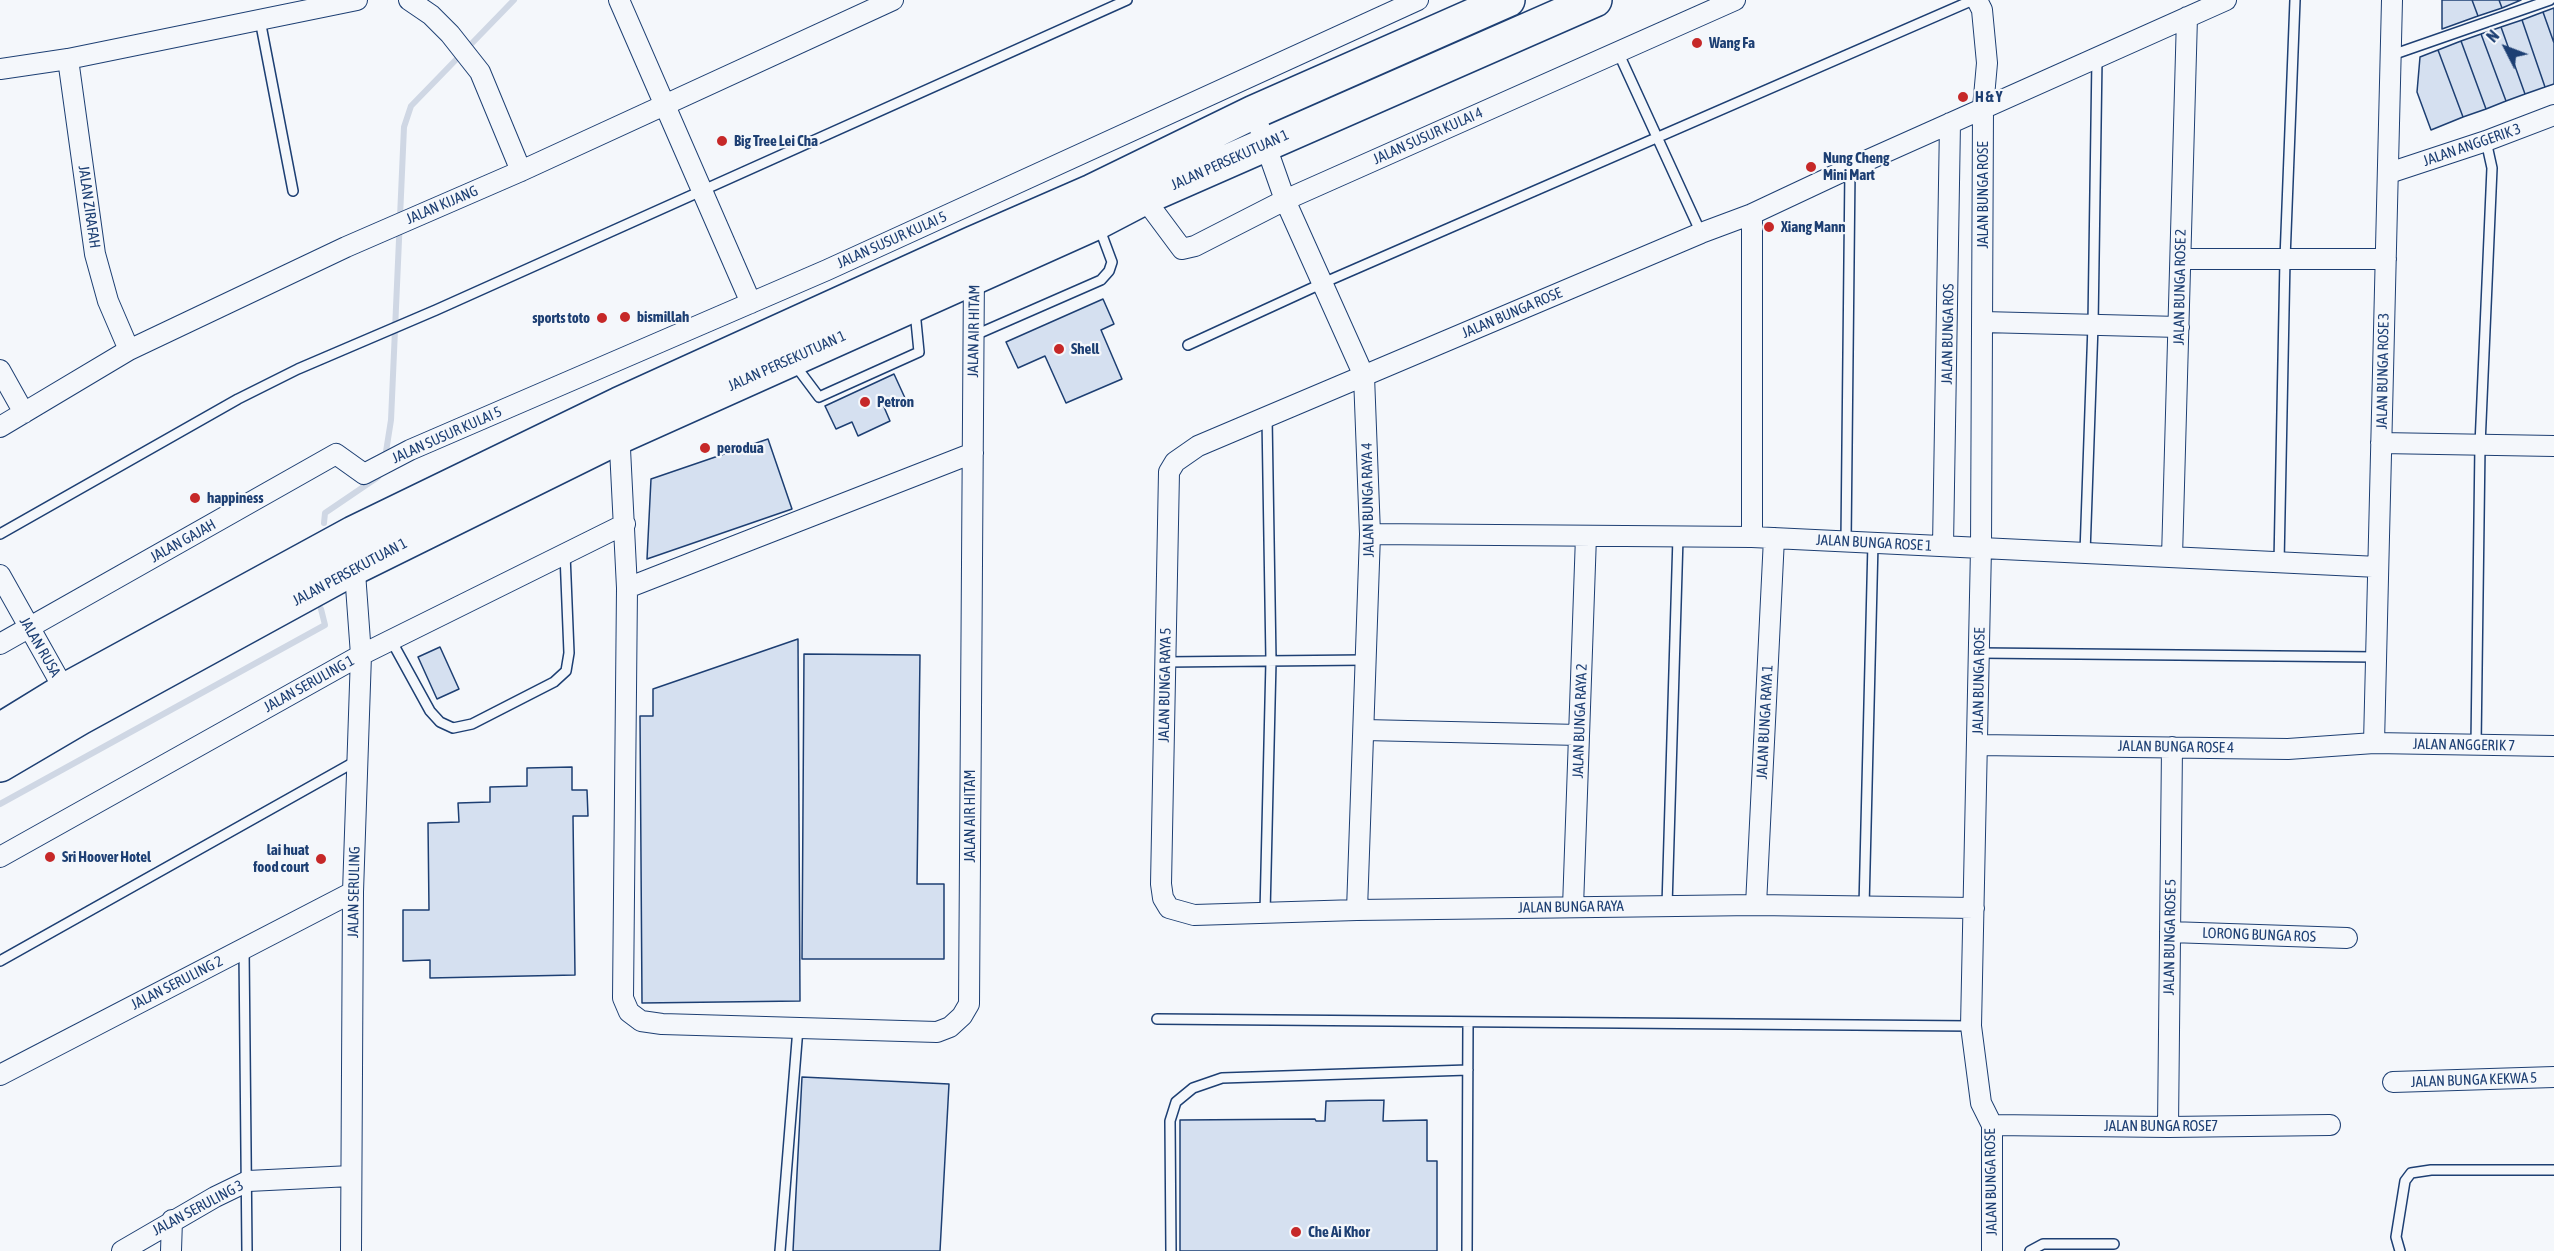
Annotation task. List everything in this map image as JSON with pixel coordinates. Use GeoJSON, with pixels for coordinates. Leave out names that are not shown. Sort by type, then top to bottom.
{"type":"FeatureCollection","features":[{"type":"Feature","properties":{"kind":"highway","name":"JALAN PERSEKUTUAN 1"},"geometry":{"type":"LineString","coordinates":[[0,765],[73,704],[353,533],[620,404],[1092,191],[1254,112],[1508,0]]}},
{"type":"Feature","properties":{"kind":"highway","name":"JALAN PERSEKUTUAN 1"},"geometry":{"type":"LineString","coordinates":[[0,730],[73,704],[619,437],[1098,222],[1144,198],[1595,0]]}},
{"type":"Feature","properties":{"kind":"street"},"geometry":{"type":"LineString","coordinates":[[0,69],[68,59],[357,0]]}},
{"type":"Feature","properties":{"kind":"street"},"geometry":{"type":"LineString","coordinates":[[409,0],[430,15],[463,49],[480,72],[522,171]]}},
{"type":"Feature","properties":{"kind":"street"},"geometry":{"type":"LineString","coordinates":[[620,0],[751,303]]}},
{"type":"Feature","properties":{"kind":"street","name":"JALAN KIJANG"},"geometry":{"type":"LineString","coordinates":[[0,427],[129,350],[424,211],[522,171],[893,0]]}},
{"type":"Feature","properties":{"kind":"street","name":"JALAN SUSUR KULAI 5"},"geometry":{"type":"LineString","coordinates":[[364,474],[411,450],[751,303],[1074,158],[1375,8],[1418,0]]}},
{"type":"Feature","properties":{"kind":"street","name":"JALAN SUSUR KULAI 4"},"geometry":{"type":"LineString","coordinates":[[1144,198],[1182,249],[1195,246],[1285,200],[1734,0]]}},
{"type":"Feature","properties":{"kind":"street","name":"JALAN BUNGA ROSE"},"geometry":{"type":"LineString","coordinates":[[1975,0],[1982,10],[1987,63],[1983,108],[1980,653],[1971,1026],[1981,1103],[1992,1125],[1992,1251]]}},
{"type":"Feature","properties":{"kind":"street","name":"JALAN BUNGA ROSE"},"geometry":{"type":"LineString","coordinates":[[1175,462],[1198,446],[1701,233],[1752,214],[2226,0]]}},
{"type":"Feature","properties":{"kind":"street","name":"JALAN BUNGA ROSE 3"},"geometry":{"type":"LineString","coordinates":[[2374,743],[2392,0]]}},
{"type":"Feature","properties":{"kind":"street","name":"JALAN BUNGA ROSE 2"},"geometry":{"type":"LineString","coordinates":[[2172,557],[2187,16]]}},
{"type":"Feature","properties":{"kind":"street","name":"JALAN ZIRAFAH"},"geometry":{"type":"LineString","coordinates":[[68,59],[95,254],[108,301],[129,350]]}},
{"type":"Feature","properties":{"kind":"street","name":"JALAN BUNGA RAYA 4"},"geometry":{"type":"LineString","coordinates":[[1254,112],[1285,200],[1364,376],[1370,534],[1357,910]]}},
{"type":"Feature","properties":{"kind":"street","name":"JALAN ANGGERIK 3"},"geometry":{"type":"LineString","coordinates":[[2389,173],[2486,141],[2554,115]]}},
{"type":"Feature","properties":{"kind":"street","name":"JALAN BUNGA ROS"},"geometry":{"type":"LineString","coordinates":[[1943,546],[1950,123]]}},
{"type":"Feature","properties":{"kind":"street"},"geometry":{"type":"LineString","coordinates":[[1752,214],[1752,537]]}},
{"type":"Feature","properties":{"kind":"street","name":"JALAN AIR HITAM"},"geometry":{"type":"LineString","coordinates":[[620,404],[619,437],[627,588],[623,998],[629,1012],[641,1021],[937,1032],[950,1027],[962,1016],[969,1004],[972,336],[975,276],[973,243]]}},
{"type":"Feature","properties":{"kind":"street"},"geometry":{"type":"LineString","coordinates":[[2181,259],[2386,258]]}},
{"type":"Feature","properties":{"kind":"street"},"geometry":{"type":"LineString","coordinates":[[1983,322],[2180,327]]}},
{"type":"Feature","properties":{"kind":"street"},"geometry":{"type":"LineString","coordinates":[[0,370],[24,413]]}},
{"type":"Feature","properties":{"kind":"street"},"geometry":{"type":"LineString","coordinates":[[2381,443],[2554,446]]}},
{"type":"Feature","properties":{"kind":"street"},"geometry":{"type":"LineString","coordinates":[[627,588],[973,453]]}},
{"type":"Feature","properties":{"kind":"street","name":"JALAN GAJAH"},"geometry":{"type":"LineString","coordinates":[[0,644],[336,454],[364,474]]}},
{"type":"Feature","properties":{"kind":"street","name":"JALAN BUNGA RAYA 5"},"geometry":{"type":"LineString","coordinates":[[1169,908],[1163,898],[1161,884],[1168,483],[1169,472],[1175,462]]}},
{"type":"Feature","properties":{"kind":"street","name":"JALAN SERULING 1"},"geometry":{"type":"LineString","coordinates":[[0,857],[361,655],[625,524]]}},
{"type":"Feature","properties":{"kind":"street","name":"JALAN SERULING"},"geometry":{"type":"LineString","coordinates":[[351,1251],[353,892],[361,655],[353,533]]}},
{"type":"Feature","properties":{"kind":"street","name":"JALAN BUNGA ROSE 1"},"geometry":{"type":"LineString","coordinates":[[1370,534],[1752,537],[2378,567]]}},
{"type":"Feature","properties":{"kind":"street","name":"JALAN BUNGA RAYA 2"},"geometry":{"type":"LineString","coordinates":[[1573,907],[1586,536]]}},
{"type":"Feature","properties":{"kind":"street","name":"JALAN BUNGA RAYA 1"},"geometry":{"type":"LineString","coordinates":[[1756,905],[1774,538]]}},
{"type":"Feature","properties":{"kind":"street","name":"JALAN RUSA"},"geometry":{"type":"LineString","coordinates":[[0,575],[73,704]]}},
{"type":"Feature","properties":{"kind":"street"},"geometry":{"type":"LineString","coordinates":[[1365,730],[1579,735]]}},
{"type":"Feature","properties":{"kind":"street","name":"JALAN ANGGERIK 7"},"geometry":{"type":"LineString","coordinates":[[2374,743],[2554,746]]}},
{"type":"Feature","properties":{"kind":"street","name":"JALAN BUNGA ROSE 4"},"geometry":{"type":"LineString","coordinates":[[1977,745],[2288,749],[2374,743]]}},
{"type":"Feature","properties":{"kind":"street","name":"JALAN BUNGA ROSE 5"},"geometry":{"type":"LineString","coordinates":[[2168,1127],[2172,747]]}},
{"type":"Feature","properties":{"kind":"street","name":"JALAN SERULING 2"},"geometry":{"type":"LineString","coordinates":[[0,1075],[353,892]]}},
{"type":"Feature","properties":{"kind":"street","name":"JALAN BUNGA RAYA"},"geometry":{"type":"LineString","coordinates":[[1169,908],[1194,915],[1357,910],[1756,905],[1974,908]]}},
{"type":"Feature","properties":{"kind":"street","name":"LORONG BUNGA ROS"},"geometry":{"type":"LineString","coordinates":[[2170,933],[2348,938]]}},
{"type":"Feature","properties":{"kind":"street","name":"JALAN BUNGA KEKWA 5"},"geometry":{"type":"LineString","coordinates":[[2393,1082],[2554,1077]]}},
{"type":"Feature","properties":{"kind":"street","name":"JALAN BUNGA ROSE7"},"geometry":{"type":"LineString","coordinates":[[1992,1125],[2168,1127],[2330,1125]]}},
{"type":"Feature","properties":{"kind":"street","name":"JALAN SERULING 3"},"geometry":{"type":"LineString","coordinates":[[122,1251],[172,1220],[248,1181],[351,1176]]}},
{"type":"Feature","properties":{"kind":"street"},"geometry":{"type":"LineString","coordinates":[[171,1251],[172,1220]]}},
{"type":"Feature","properties":{"kind":"lane"},"geometry":{"type":"LineString","coordinates":[[0,534],[257,389],[1127,0]]}},
{"type":"Feature","properties":{"kind":"lane"},"geometry":{"type":"LineString","coordinates":[[1188,345],[1323,283],[1975,0]]}},
{"type":"Feature","properties":{"kind":"lane"},"geometry":{"type":"LineString","coordinates":[[2278,562],[2285,259],[2295,0]]}},
{"type":"Feature","properties":{"kind":"lane"},"geometry":{"type":"LineString","coordinates":[[2392,55],[2550,0]]}},
{"type":"Feature","properties":{"kind":"lane"},"geometry":{"type":"LineString","coordinates":[[260,20],[293,191]]}},
{"type":"Feature","properties":{"kind":"lane"},"geometry":{"type":"LineString","coordinates":[[1618,52],[1701,233]]}},
{"type":"Feature","properties":{"kind":"lane"},"geometry":{"type":"LineString","coordinates":[[2085,553],[2093,325],[2097,57]]}},
{"type":"Feature","properties":{"kind":"lane"},"geometry":{"type":"LineString","coordinates":[[2476,745],[2480,446],[2492,168],[2486,141]]}},
{"type":"Feature","properties":{"kind":"lane"},"geometry":{"type":"LineString","coordinates":[[1846,541],[1850,168]]}},
{"type":"Feature","properties":{"kind":"lane"},"geometry":{"type":"LineString","coordinates":[[972,336],[1101,280],[1109,271],[1112,262],[1098,222]]}},
{"type":"Feature","properties":{"kind":"lane"},"geometry":{"type":"LineString","coordinates":[[791,359],[819,397],[919,352],[915,303]]}},
{"type":"Feature","properties":{"kind":"lane"},"geometry":{"type":"LineString","coordinates":[[1265,913],[1271,661],[1267,417]]}},
{"type":"Feature","properties":{"kind":"lane"},"geometry":{"type":"LineString","coordinates":[[1667,906],[1678,537]]}},
{"type":"Feature","properties":{"kind":"lane"},"geometry":{"type":"LineString","coordinates":[[1864,907],[1873,543]]}},
{"type":"Feature","properties":{"kind":"lane"},"geometry":{"type":"LineString","coordinates":[[392,640],[430,711],[440,722],[453,728],[472,724],[554,682],[566,671],[569,653],[565,554]]}},
{"type":"Feature","properties":{"kind":"lane"},"geometry":{"type":"LineString","coordinates":[[1980,653],[2376,657]]}},
{"type":"Feature","properties":{"kind":"lane"},"geometry":{"type":"LineString","coordinates":[[1166,662],[1366,660]]}},
{"type":"Feature","properties":{"kind":"lane"},"geometry":{"type":"LineString","coordinates":[[0,961],[358,760]]}},
{"type":"Feature","properties":{"kind":"lane"},"geometry":{"type":"LineString","coordinates":[[244,948],[247,1251]]}},
{"type":"Feature","properties":{"kind":"lane"},"geometry":{"type":"LineString","coordinates":[[1157,1019],[1971,1026]]}},
{"type":"Feature","properties":{"kind":"lane"},"geometry":{"type":"LineString","coordinates":[[1467,1251],[1468,1022]]}},
{"type":"Feature","properties":{"kind":"lane"},"geometry":{"type":"LineString","coordinates":[[780,1251],[798,1028]]}},
{"type":"Feature","properties":{"kind":"lane"},"geometry":{"type":"LineString","coordinates":[[1171,1251],[1170,1121],[1176,1102],[1193,1088],[1222,1078],[1468,1070]]}},
{"type":"Feature","properties":{"kind":"lane"},"geometry":{"type":"LineString","coordinates":[[2400,1251],[2396,1237],[2405,1181],[2411,1173],[2432,1170],[2554,1170]]}},
{"type":"Feature","properties":{"kind":"lane"},"geometry":{"type":"LineString","coordinates":[[2030,1251],[2043,1244],[2114,1244]]}},
{"type":"Feature","properties":{"kind":"building"},"geometry":{"type":"Polygon","coordinates":[[[2442,0],[2472,0],[2478,16],[2442,29],[2442,0]]]}},
{"type":"Feature","properties":{"kind":"building"},"geometry":{"type":"Polygon","coordinates":[[[2472,0],[2499,0],[2502,8],[2478,16],[2472,0]]]}},
{"type":"Feature","properties":{"kind":"building"},"geometry":{"type":"Polygon","coordinates":[[[2499,0],[2521,0],[2502,8],[2499,0]]]}},
{"type":"Feature","properties":{"kind":"building"},"geometry":{"type":"Polygon","coordinates":[[[2554,8],[2554,43],[2543,12],[2554,8]]]}},
{"type":"Feature","properties":{"kind":"building"},"geometry":{"type":"Polygon","coordinates":[[[2543,12],[2554,43],[2554,84],[2545,87],[2522,20],[2543,12]]]}},
{"type":"Feature","properties":{"kind":"building"},"geometry":{"type":"Polygon","coordinates":[[[2522,20],[2545,87],[2525,94],[2501,27],[2522,20]]]}},
{"type":"Feature","properties":{"kind":"building"},"geometry":{"type":"Polygon","coordinates":[[[2501,27],[2525,94],[2506,101],[2481,34],[2501,27]]]}},
{"type":"Feature","properties":{"kind":"building"},"geometry":{"type":"Polygon","coordinates":[[[2481,34],[2506,101],[2486,109],[2461,41],[2481,34]]]}},
{"type":"Feature","properties":{"kind":"building"},"geometry":{"type":"Polygon","coordinates":[[[2461,41],[2486,109],[2463,117],[2438,50],[2461,41]]]}},
{"type":"Feature","properties":{"kind":"building"},"geometry":{"type":"Polygon","coordinates":[[[2438,50],[2463,117],[2431,130],[2417,92],[2420,57],[2438,50]]]}},
{"type":"Feature","properties":{"kind":"building","name":"Shell"},"geometry":{"type":"Polygon","coordinates":[[[1103,299],[1114,324],[1101,330],[1122,379],[1066,403],[1045,356],[1018,368],[1006,342],[1103,299]]]}},
{"type":"Feature","properties":{"kind":"building","name":"Petron"},"geometry":{"type":"Polygon","coordinates":[[[894,374],[905,398],[884,407],[890,421],[858,436],[852,422],[836,429],[825,406],[894,374]]]}},
{"type":"Feature","properties":{"kind":"building"},"geometry":{"type":"Polygon","coordinates":[[[768,439],[792,509],[647,559],[651,479],[768,439]]]}},
{"type":"Feature","properties":{"kind":"building"},"geometry":{"type":"Polygon","coordinates":[[[798,639],[800,1001],[642,1003],[640,716],[653,716],[653,689],[798,639]]]}},
{"type":"Feature","properties":{"kind":"building"},"geometry":{"type":"Polygon","coordinates":[[[440,647],[459,689],[437,699],[418,657],[440,647]]]}},
{"type":"Feature","properties":{"kind":"building"},"geometry":{"type":"Polygon","coordinates":[[[804,654],[920,655],[917,884],[944,884],[944,959],[802,959],[804,654]]]}},
{"type":"Feature","properties":{"kind":"building"},"geometry":{"type":"Polygon","coordinates":[[[572,767],[572,790],[587,790],[588,816],[573,816],[575,975],[430,978],[430,960],[403,961],[403,910],[429,910],[428,823],[459,822],[458,803],[490,802],[490,787],[527,786],[527,768],[572,767]]]}},
{"type":"Feature","properties":{"kind":"building"},"geometry":{"type":"Polygon","coordinates":[[[802,1077],[949,1084],[940,1251],[793,1251],[802,1077]]]}},
{"type":"Feature","properties":{"kind":"building"},"geometry":{"type":"Polygon","coordinates":[[[1384,1100],[1383,1121],[1427,1120],[1427,1161],[1437,1161],[1437,1251],[1180,1251],[1180,1120],[1315,1119],[1325,1121],[1326,1101],[1384,1100]]]}},
{"type":"Feature","properties":{"kind":"waterway"},"geometry":{"type":"LineString","coordinates":[[385,458],[391,420],[404,127],[411,106],[514,0]]}},
{"type":"Feature","properties":{"kind":"waterway"},"geometry":{"type":"LineString","coordinates":[[324,523],[325,513],[378,477]]}},
{"type":"Feature","properties":{"kind":"waterway"},"geometry":{"type":"LineString","coordinates":[[0,804],[325,625],[321,609]]}},
{"type":"Feature","properties":{"kind":"place","name":"Wang Fa"},"geometry":{"type":"Point","coordinates":[1697,43]}},
{"type":"Feature","properties":{"kind":"place","name":"H & Y"},"geometry":{"type":"Point","coordinates":[1963,97]}},
{"type":"Feature","properties":{"kind":"place","name":"Big Tree Lei Cha"},"geometry":{"type":"Point","coordinates":[722,141]}},
{"type":"Feature","properties":{"kind":"place","name":"Nung Cheng Mini Mart"},"geometry":{"type":"Point","coordinates":[1811,167]}},
{"type":"Feature","properties":{"kind":"place","name":"Xiang Mann"},"geometry":{"type":"Point","coordinates":[1769,227]}},
{"type":"Feature","properties":{"kind":"place","name":"bismillah"},"geometry":{"type":"Point","coordinates":[625,317]}},
{"type":"Feature","properties":{"kind":"place","name":"sports toto"},"geometry":{"type":"Point","coordinates":[602,318]}},
{"type":"Feature","properties":{"kind":"place","name":"Shell"},"geometry":{"type":"Point","coordinates":[1059,349]}},
{"type":"Feature","properties":{"kind":"place","name":"Petron"},"geometry":{"type":"Point","coordinates":[865,402]}},
{"type":"Feature","properties":{"kind":"place","name":"perodua"},"geometry":{"type":"Point","coordinates":[705,448]}},
{"type":"Feature","properties":{"kind":"place","name":"happiness"},"geometry":{"type":"Point","coordinates":[195,498]}},
{"type":"Feature","properties":{"kind":"place","name":"Sri Hoover Hotel"},"geometry":{"type":"Point","coordinates":[50,857]}},
{"type":"Feature","properties":{"kind":"place","name":"lai huat food court"},"geometry":{"type":"Point","coordinates":[321,859]}},
{"type":"Feature","properties":{"kind":"place","name":"Che Ai Khor"},"geometry":{"type":"Point","coordinates":[1296,1232]}}]}
